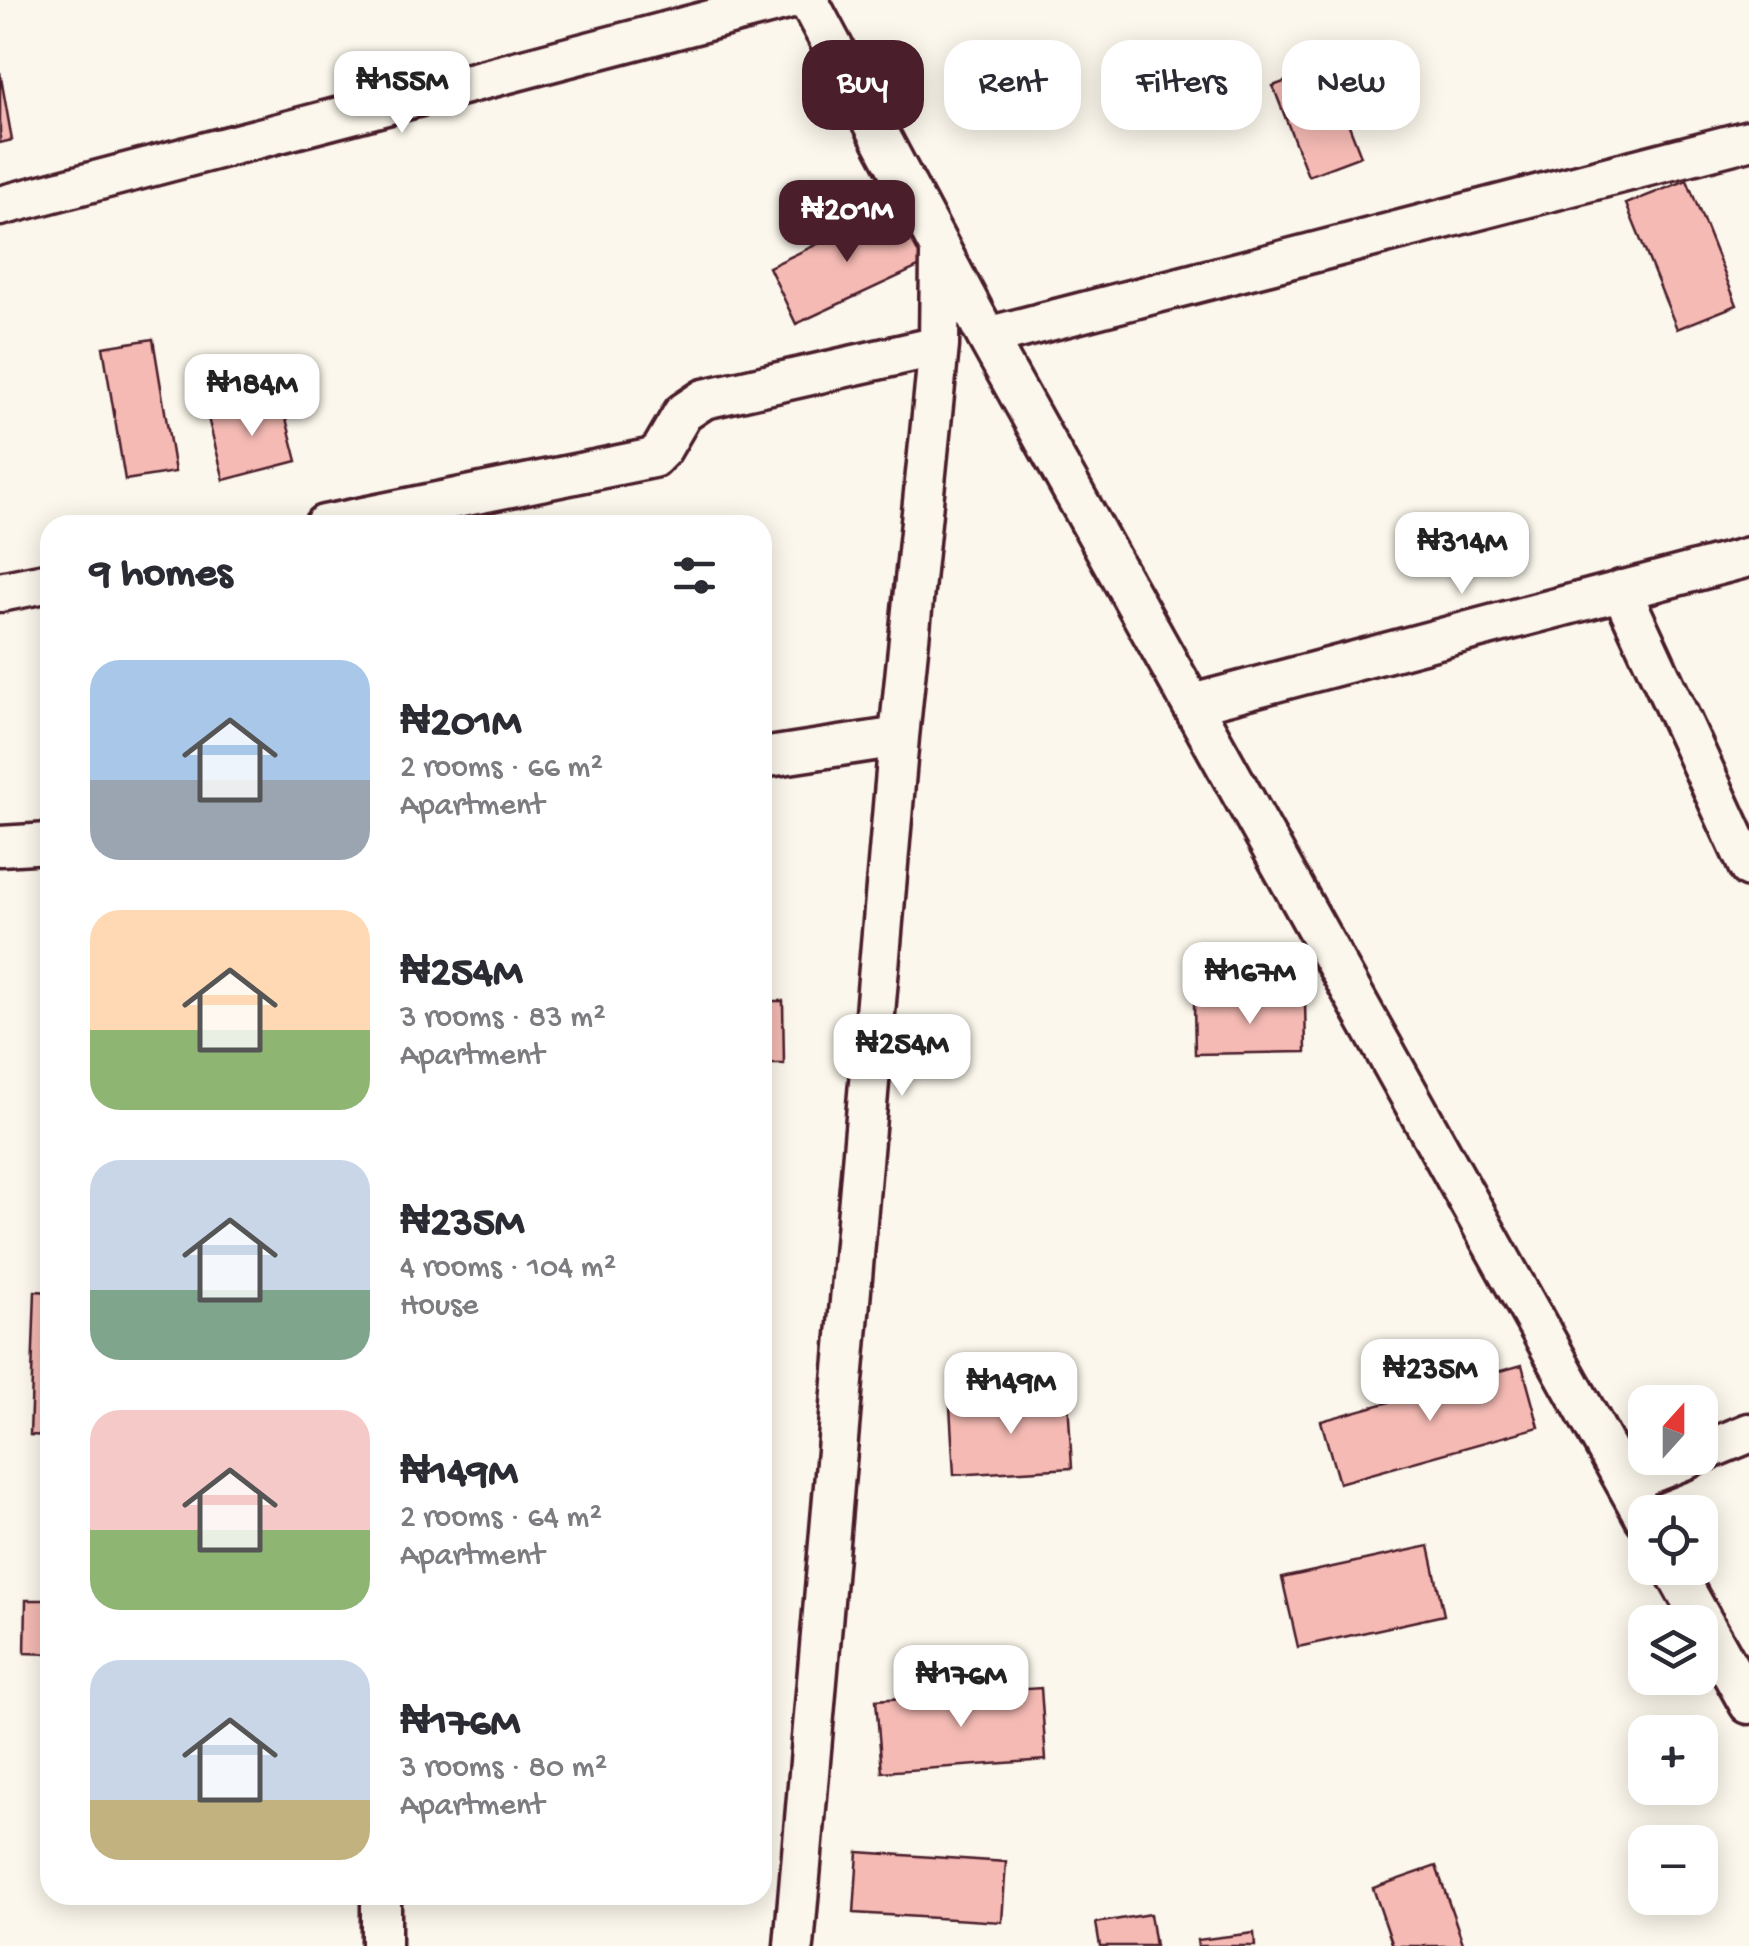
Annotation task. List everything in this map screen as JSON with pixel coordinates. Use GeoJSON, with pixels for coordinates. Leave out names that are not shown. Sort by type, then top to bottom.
{"type":"FeatureCollection","features":[{"type":"Feature","properties":{"kind":"street"},"geometry":{"type":"LineString","coordinates":[[0,206],[787,0]]}},
{"type":"Feature","properties":{"kind":"street"},"geometry":{"type":"LineString","coordinates":[[808,0],[987,336],[1633,1495]]}},
{"type":"Feature","properties":{"kind":"street"},"geometry":{"type":"LineString","coordinates":[[987,336],[1749,140]]}},
{"type":"Feature","properties":{"kind":"street"},"geometry":{"type":"LineString","coordinates":[[794,1946],[899,737],[940,346],[940,248]]}},
{"type":"Feature","properties":{"kind":"street"},"geometry":{"type":"LineString","coordinates":[[373,515],[653,458],[683,413],[704,399],[940,346]]}},
{"type":"Feature","properties":{"kind":"street"},"geometry":{"type":"LineString","coordinates":[[1192,704],[1749,557]]}},
{"type":"Feature","properties":{"kind":"street"},"geometry":{"type":"LineString","coordinates":[[0,592],[40,584]]}},
{"type":"Feature","properties":{"kind":"street"},"geometry":{"type":"LineString","coordinates":[[1621,590],[1749,868]]}},
{"type":"Feature","properties":{"kind":"street"},"geometry":{"type":"LineString","coordinates":[[772,756],[899,737]]}},
{"type":"Feature","properties":{"kind":"street"},"geometry":{"type":"LineString","coordinates":[[0,846],[40,843]]}},
{"type":"Feature","properties":{"kind":"street"},"geometry":{"type":"LineString","coordinates":[[1718,1445],[1749,1432]]}},
{"type":"Feature","properties":{"kind":"street"},"geometry":{"type":"LineString","coordinates":[[1626,1483],[1646,1475]]}},
{"type":"Feature","properties":{"kind":"street"},"geometry":{"type":"LineString","coordinates":[[1682,1585],[1749,1704]]}},
{"type":"Feature","properties":{"kind":"street"},"geometry":{"type":"LineString","coordinates":[[381,1905],[381,1946]]}},
{"type":"Feature","properties":{"kind":"building"},"geometry":{"type":"Polygon","coordinates":[[[0,72],[12,140],[0,143],[0,72]]]}},
{"type":"Feature","properties":{"kind":"building"},"geometry":{"type":"Polygon","coordinates":[[[1282,83],[1282,109],[1273,86],[1282,83]]]}},
{"type":"Feature","properties":{"kind":"building"},"geometry":{"type":"Polygon","coordinates":[[[1290,130],[1351,130],[1361,156],[1308,176],[1290,130]]]}},
{"type":"Feature","properties":{"kind":"building"},"geometry":{"type":"Polygon","coordinates":[[[1687,180],[1737,305],[1677,329],[1626,204],[1687,180]]]}},
{"type":"Feature","properties":{"kind":"building"},"geometry":{"type":"Polygon","coordinates":[[[897,206],[925,264],[796,324],[769,267],[897,206]]]}},
{"type":"Feature","properties":{"kind":"building"},"geometry":{"type":"Polygon","coordinates":[[[153,339],[175,472],[125,480],[103,347],[153,339]]]}},
{"type":"Feature","properties":{"kind":"building"},"geometry":{"type":"Polygon","coordinates":[[[281,399],[297,461],[224,480],[208,418],[281,399]]]}},
{"type":"Feature","properties":{"kind":"building"},"geometry":{"type":"Polygon","coordinates":[[[772,1001],[783,1001],[784,1064],[772,1064],[772,1001]]]}},
{"type":"Feature","properties":{"kind":"building"},"geometry":{"type":"Polygon","coordinates":[[[1305,1001],[1306,1052],[1195,1054],[1194,1002],[1305,1001]]]}},
{"type":"Feature","properties":{"kind":"building"},"geometry":{"type":"Polygon","coordinates":[[[35,1291],[40,1291],[40,1436],[30,1435],[35,1291]]]}},
{"type":"Feature","properties":{"kind":"building"},"geometry":{"type":"Polygon","coordinates":[[[1522,1365],[1539,1427],[1339,1483],[1321,1421],[1522,1365]]]}},
{"type":"Feature","properties":{"kind":"building"},"geometry":{"type":"Polygon","coordinates":[[[1068,1399],[1072,1468],[954,1475],[950,1406],[1068,1399]]]}},
{"type":"Feature","properties":{"kind":"building"},"geometry":{"type":"Polygon","coordinates":[[[1429,1546],[1444,1615],[1298,1647],[1282,1578],[1429,1546]]]}},
{"type":"Feature","properties":{"kind":"building"},"geometry":{"type":"Polygon","coordinates":[[[26,1600],[40,1600],[40,1654],[25,1653],[26,1600]]]}},
{"type":"Feature","properties":{"kind":"building"},"geometry":{"type":"Polygon","coordinates":[[[1041,1688],[1046,1760],[882,1772],[876,1700],[1041,1688]]]}},
{"type":"Feature","properties":{"kind":"building"},"geometry":{"type":"Polygon","coordinates":[[[858,1852],[1006,1862],[1002,1922],[854,1913],[858,1852]]]}},
{"type":"Feature","properties":{"kind":"building"},"geometry":{"type":"Polygon","coordinates":[[[1436,1866],[1464,1946],[1393,1946],[1373,1888],[1436,1866]]]}},
{"type":"Feature","properties":{"kind":"building"},"geometry":{"type":"Polygon","coordinates":[[[1150,1914],[1155,1946],[1100,1946],[1096,1923],[1150,1914]]]}},
{"type":"Feature","properties":{"kind":"building"},"geometry":{"type":"Polygon","coordinates":[[[1254,1933],[1255,1946],[1198,1946],[1197,1940],[1254,1933]]]}}]}
